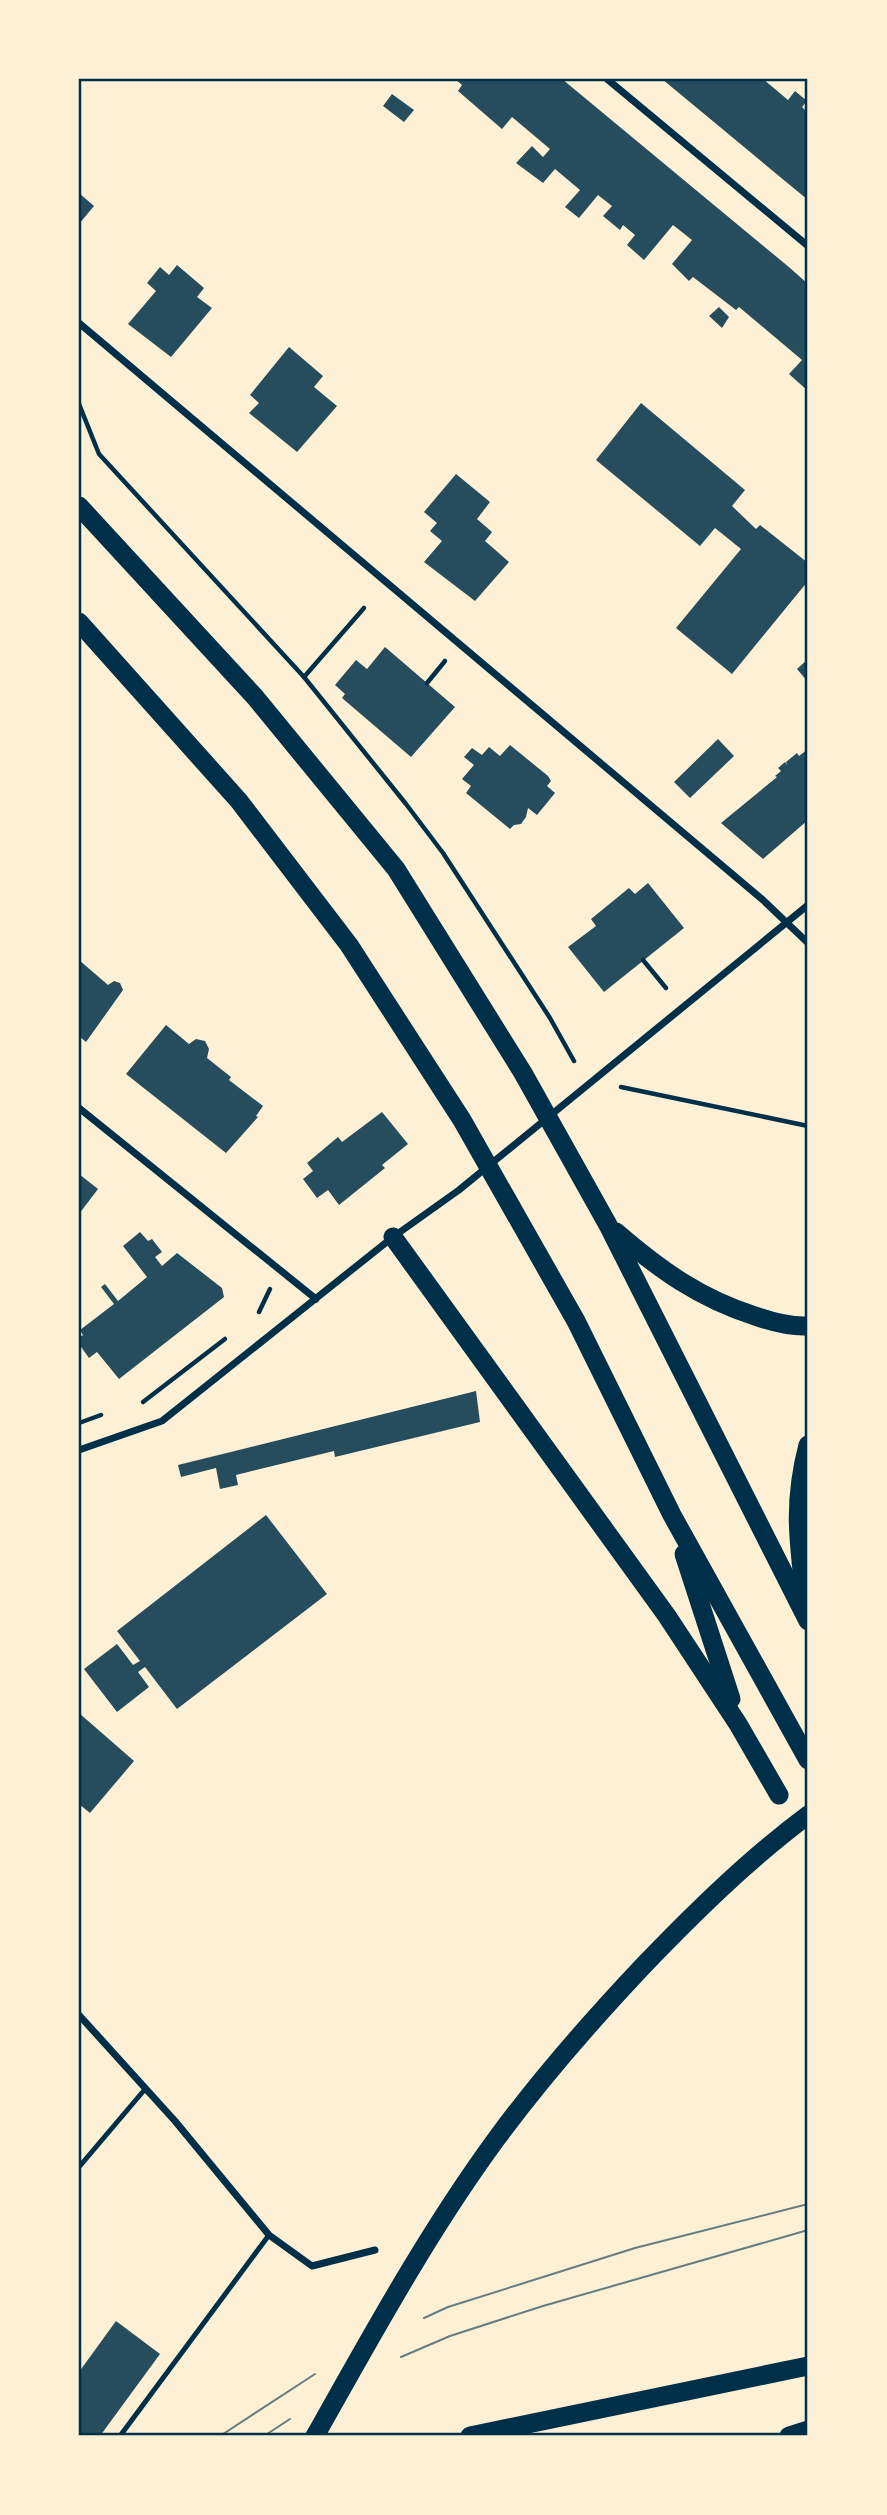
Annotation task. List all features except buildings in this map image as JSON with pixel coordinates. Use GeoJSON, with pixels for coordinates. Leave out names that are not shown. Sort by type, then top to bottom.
{"type":"FeatureCollection","features":[{"type":"Feature","properties":{"kind":"highway"},"geometry":{"type":"LineString","coordinates":[[79,506],[255,697],[396,869],[523,1073],[575,1166],[808,1620]]}},
{"type":"Feature","properties":{"kind":"highway"},"geometry":{"type":"LineString","coordinates":[[79,622],[239,801],[349,945],[462,1120],[576,1321],[672,1515],[808,1760]]}},
{"type":"Feature","properties":{"kind":"highway"},"geometry":{"type":"LineString","coordinates":[[607,1225],[653,1264],[698,1294],[735,1310],[774,1322],[808,1326]]}},
{"type":"Feature","properties":{"kind":"highway"},"geometry":{"type":"LineString","coordinates":[[393,1237],[667,1616],[738,1724],[779,1795]]}},
{"type":"Feature","properties":{"kind":"highway"},"geometry":{"type":"LineString","coordinates":[[808,1445],[801,1475],[797,1526],[808,1620]]}},
{"type":"Feature","properties":{"kind":"highway"},"geometry":{"type":"LineString","coordinates":[[672,1515],[738,1724]]}},
{"type":"Feature","properties":{"kind":"highway"},"geometry":{"type":"LineString","coordinates":[[315,2436],[449,2207],[544,2076],[684,1924],[781,1835],[808,1815]]}},
{"type":"Feature","properties":{"kind":"highway"},"geometry":{"type":"LineString","coordinates":[[470,2436],[808,2366]]}},
{"type":"Feature","properties":{"kind":"highway"},"geometry":{"type":"LineString","coordinates":[[789,2436],[808,2430]]}},
{"type":"Feature","properties":{"kind":"street"},"geometry":{"type":"LineString","coordinates":[[607,79],[808,246]]}},
{"type":"Feature","properties":{"kind":"street"},"geometry":{"type":"LineString","coordinates":[[79,323],[789,923],[808,943]]}},
{"type":"Feature","properties":{"kind":"street"},"geometry":{"type":"LineString","coordinates":[[79,1450],[162,1421],[393,1237],[459,1190],[808,905]]}},
{"type":"Feature","properties":{"kind":"street"},"geometry":{"type":"LineString","coordinates":[[79,1108],[316,1299]]}},
{"type":"Feature","properties":{"kind":"street"},"geometry":{"type":"LineString","coordinates":[[79,2015],[146,2088],[269,2235],[312,2266],[375,2250]]}},
{"type":"Feature","properties":{"kind":"lane"},"geometry":{"type":"LineString","coordinates":[[79,2167],[146,2088]]}},
{"type":"Feature","properties":{"kind":"lane"},"geometry":{"type":"LineString","coordinates":[[120,2436],[269,2235]]}},
{"type":"Feature","properties":{"kind":"path"},"geometry":{"type":"LineString","coordinates":[[79,404],[99,454],[304,677],[443,853],[550,1018],[574,1060]]}},
{"type":"Feature","properties":{"kind":"path"},"geometry":{"type":"LineString","coordinates":[[304,677],[364,607]]}},
{"type":"Feature","properties":{"kind":"path"},"geometry":{"type":"LineString","coordinates":[[427,683],[445,661]]}},
{"type":"Feature","properties":{"kind":"path"},"geometry":{"type":"LineString","coordinates":[[643,960],[666,988]]}},
{"type":"Feature","properties":{"kind":"path"},"geometry":{"type":"LineString","coordinates":[[604,1072],[613,1085],[808,1126]]}},
{"type":"Feature","properties":{"kind":"path"},"geometry":{"type":"LineString","coordinates":[[251,1318],[262,1310],[271,1285]]}},
{"type":"Feature","properties":{"kind":"path"},"geometry":{"type":"LineString","coordinates":[[142,1403],[229,1335]]}},
{"type":"Feature","properties":{"kind":"path"},"geometry":{"type":"LineString","coordinates":[[79,1423],[104,1415]]}},
{"type":"Feature","properties":{"kind":"tram line"},"geometry":{"type":"LineString","coordinates":[[424,2318],[448,2307],[635,2248],[808,2204]]}},
{"type":"Feature","properties":{"kind":"tram line"},"geometry":{"type":"LineString","coordinates":[[401,2357],[450,2336],[543,2306],[808,2230]]}},
{"type":"Feature","properties":{"kind":"tram line"},"geometry":{"type":"LineString","coordinates":[[220,2436],[315,2374]]}},
{"type":"Feature","properties":{"kind":"tram line"},"geometry":{"type":"LineString","coordinates":[[264,2436],[290,2419]]}}]}
